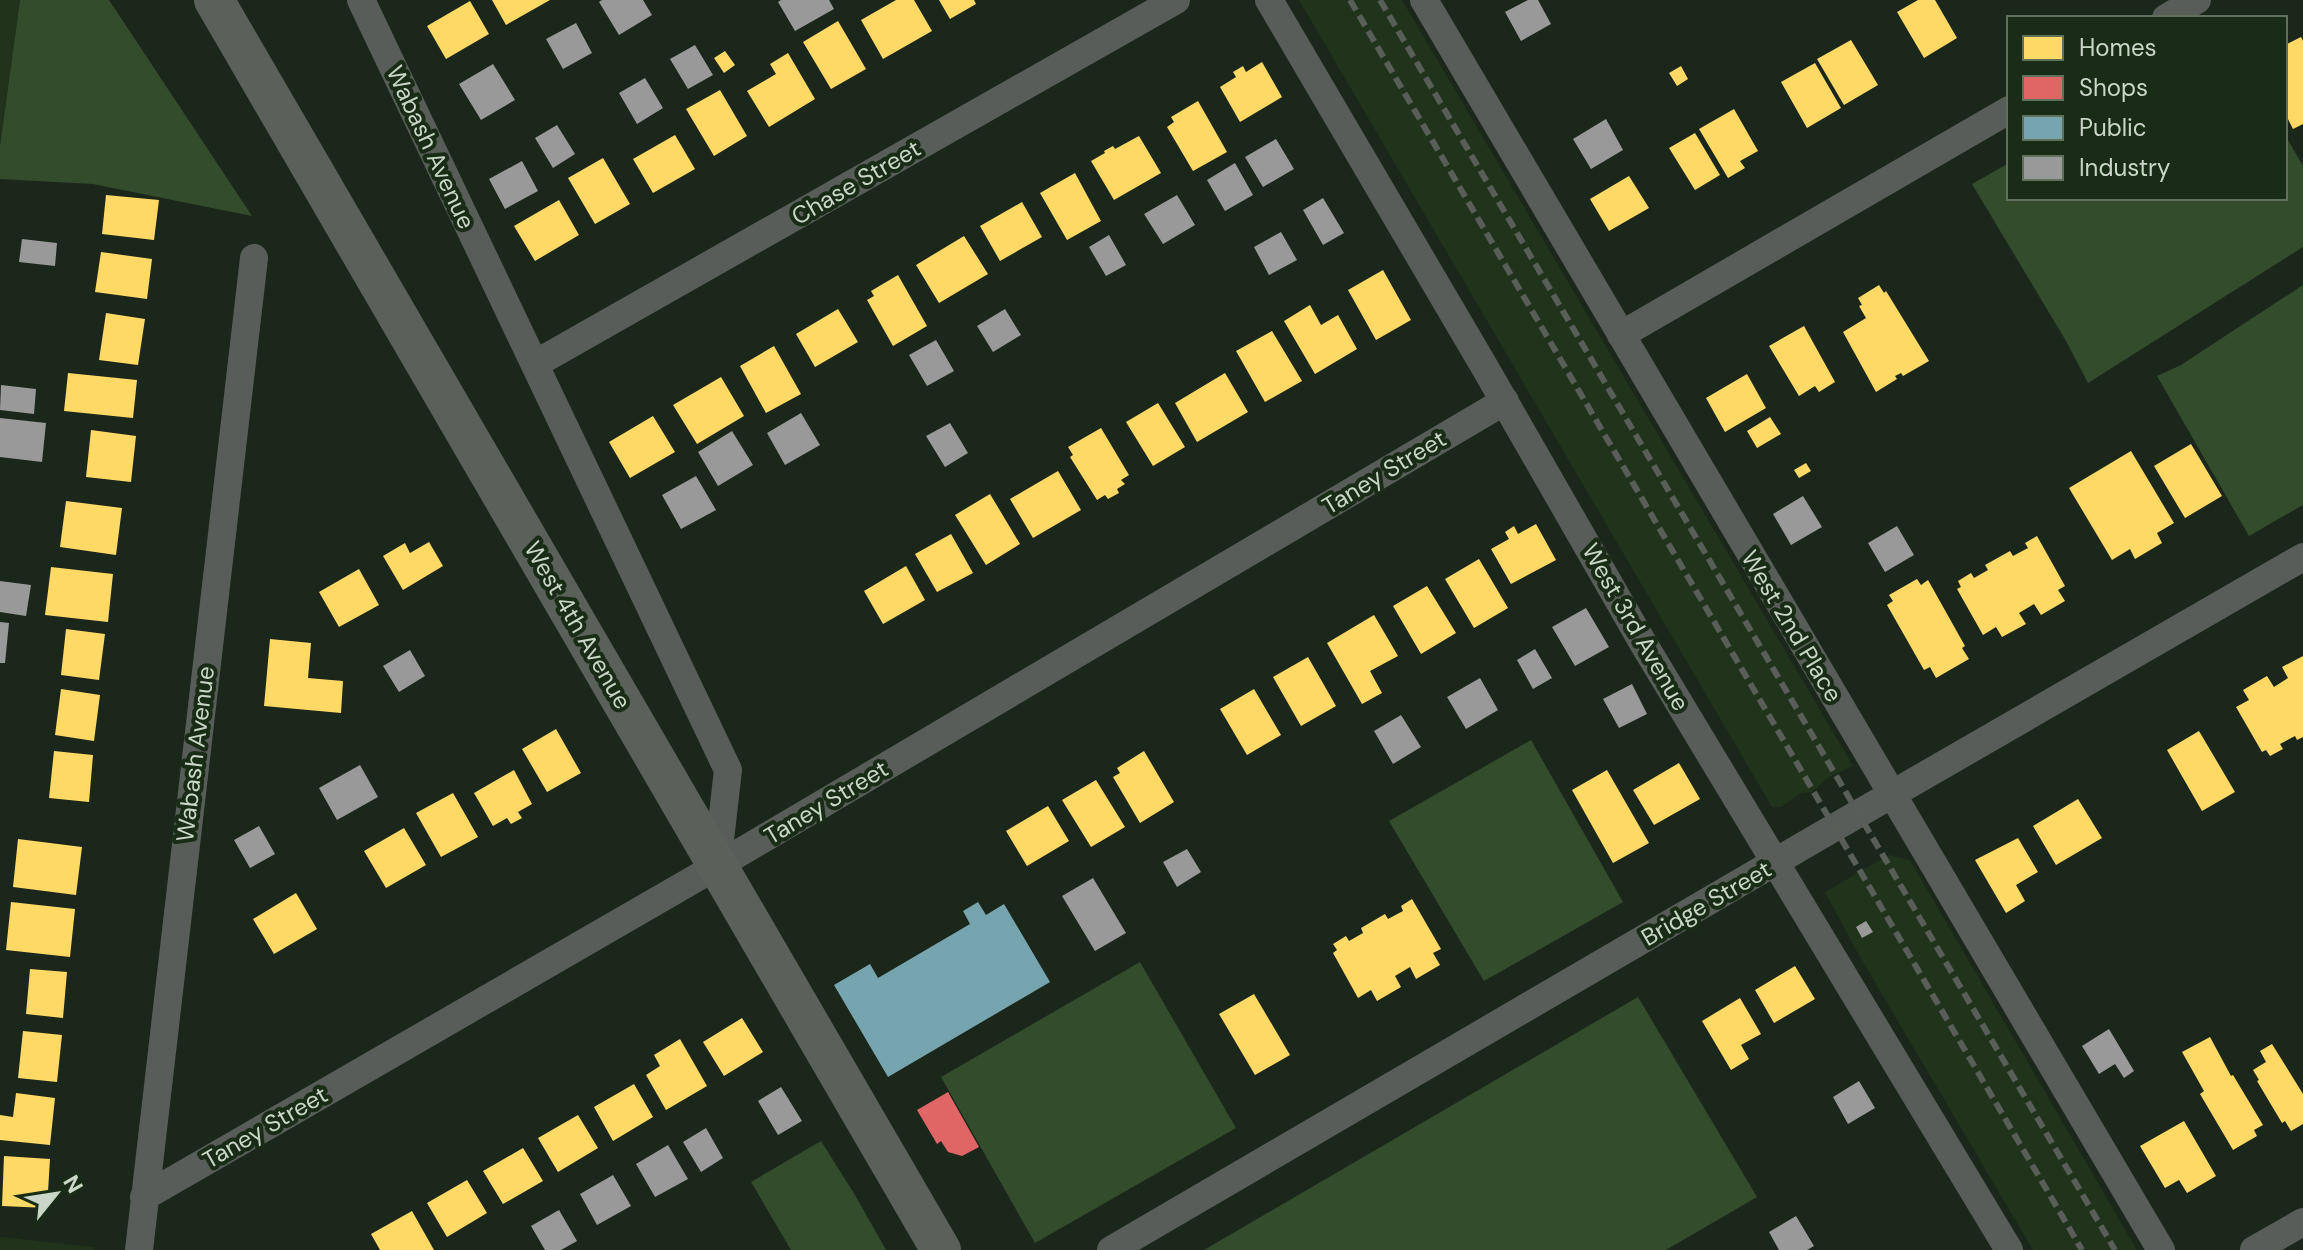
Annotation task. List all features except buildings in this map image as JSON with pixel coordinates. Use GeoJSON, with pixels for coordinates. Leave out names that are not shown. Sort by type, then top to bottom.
{"type":"FeatureCollection","features":[{"type":"Feature","properties":{"kind":"main road","name":"West 4th Avenue"},"geometry":{"type":"LineString","coordinates":[[214,0],[941,1250]]}},
{"type":"Feature","properties":{"kind":"street","name":"Wabash Avenue"},"geometry":{"type":"LineString","coordinates":[[361,0],[728,770],[717,866]]}},
{"type":"Feature","properties":{"kind":"street","name":"Chase Street"},"geometry":{"type":"LineString","coordinates":[[535,364],[1176,0]]}},
{"type":"Feature","properties":{"kind":"street","name":"West 3rd Avenue"},"geometry":{"type":"LineString","coordinates":[[1269,0],[1643,643],[2009,1250]]}},
{"type":"Feature","properties":{"kind":"street","name":"West 2nd Place"},"geometry":{"type":"LineString","coordinates":[[1424,0],[2161,1250]]}},
{"type":"Feature","properties":{"kind":"street"},"geometry":{"type":"LineString","coordinates":[[2169,16],[2197,0]]}},
{"type":"Feature","properties":{"kind":"street"},"geometry":{"type":"LineString","coordinates":[[1621,335],[2007,111]]}},
{"type":"Feature","properties":{"kind":"street","name":"Wabash Avenue"},"geometry":{"type":"LineString","coordinates":[[139,1250],[254,258]]}},
{"type":"Feature","properties":{"kind":"street","name":"Taney Street"},"geometry":{"type":"LineString","coordinates":[[144,1197],[717,866],[1505,401]]}},
{"type":"Feature","properties":{"kind":"street","name":"Bridge Street"},"geometry":{"type":"LineString","coordinates":[[1111,1250],[2303,557]]}},
{"type":"Feature","properties":{"kind":"street"},"geometry":{"type":"LineString","coordinates":[[2254,1250],[2303,1222]]}},
{"type":"Feature","properties":{"kind":"shaded area"},"geometry":{"type":"Polygon","coordinates":[[[0,0],[20,0],[0,146],[0,0]]]}},
{"type":"Feature","properties":{"kind":"shaded area"},"geometry":{"type":"Polygon","coordinates":[[[20,0],[109,0],[252,216],[93,184],[0,179],[0,146],[20,0]]]}},
{"type":"Feature","properties":{"kind":"shaded area"},"geometry":{"type":"Polygon","coordinates":[[[1299,0],[1402,0],[1853,766],[1829,777],[1812,792],[1801,793],[1781,807],[1772,807],[1299,0]]]}},
{"type":"Feature","properties":{"kind":"shaded area"},"geometry":{"type":"Polygon","coordinates":[[[2287,138],[2303,166],[2303,247],[2088,383],[1972,184],[2007,164],[2007,200],[2287,200],[2287,138]]]}},
{"type":"Feature","properties":{"kind":"shaded area"},"geometry":{"type":"Polygon","coordinates":[[[2303,285],[2303,505],[2249,536],[2157,376],[2181,365],[2303,285]]]}},
{"type":"Feature","properties":{"kind":"shaded area"},"geometry":{"type":"Polygon","coordinates":[[[1531,740],[1623,902],[1484,981],[1389,821],[1531,740]]]}},
{"type":"Feature","properties":{"kind":"shaded area"},"geometry":{"type":"Polygon","coordinates":[[[1889,855],[1910,860],[2137,1250],[2033,1250],[1825,892],[1889,855]]]}},
{"type":"Feature","properties":{"kind":"shaded area"},"geometry":{"type":"Polygon","coordinates":[[[1140,962],[1236,1128],[1035,1243],[941,1077],[1140,962]]]}},
{"type":"Feature","properties":{"kind":"shaded area"},"geometry":{"type":"Polygon","coordinates":[[[1638,997],[1757,1197],[1666,1250],[1204,1250],[1638,997]]]}},
{"type":"Feature","properties":{"kind":"shaded area"},"geometry":{"type":"Polygon","coordinates":[[[821,1141],[886,1250],[791,1250],[751,1182],[821,1141]]]}},
{"type":"Feature","properties":{"kind":"shaded area"},"geometry":{"type":"Polygon","coordinates":[[[0,1237],[93,1247],[93,1250],[0,1250],[0,1237]]]}},
{"type":"Feature","properties":{"kind":"railway"},"geometry":{"type":"LineString","coordinates":[[1350,0],[2082,1250]]}},
{"type":"Feature","properties":{"kind":"railway"},"geometry":{"type":"LineString","coordinates":[[1380,0],[2115,1250]]}}]}
